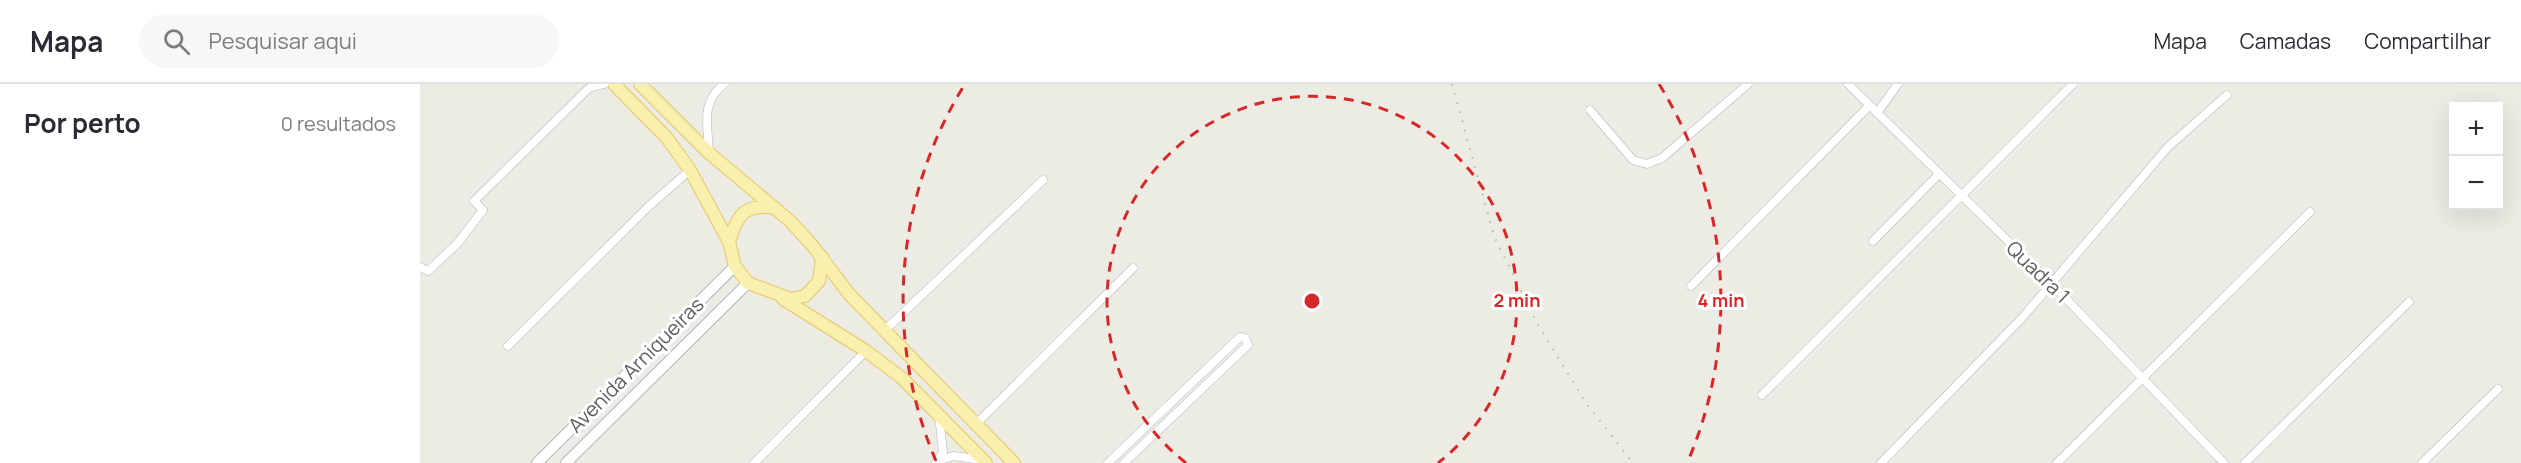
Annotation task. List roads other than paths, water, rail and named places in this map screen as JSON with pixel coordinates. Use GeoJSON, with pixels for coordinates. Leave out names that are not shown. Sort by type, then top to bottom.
{"type":"FeatureCollection","features":[{"type":"Feature","properties":{"kind":"main road"},"geometry":{"type":"LineString","coordinates":[[614,84],[667,138],[690,170],[729,242],[735,266],[748,283],[777,296],[866,351],[902,378],[984,461]]}},
{"type":"Feature","properties":{"kind":"main road"},"geometry":{"type":"LineString","coordinates":[[640,84],[708,153],[776,209],[822,257],[849,294],[1014,463]]}},
{"type":"Feature","properties":{"kind":"main road"},"geometry":{"type":"LineString","coordinates":[[729,242],[736,221],[750,209],[760,206],[776,209]]}},
{"type":"Feature","properties":{"kind":"main road"},"geometry":{"type":"LineString","coordinates":[[777,296],[791,299],[805,297],[819,281],[822,257]]}},
{"type":"Feature","properties":{"kind":"street"},"geometry":{"type":"LineString","coordinates":[[420,267],[428,271],[457,244],[483,210],[474,201],[589,86],[604,84]]}},
{"type":"Feature","properties":{"kind":"street"},"geometry":{"type":"LineString","coordinates":[[708,153],[708,106],[712,94],[724,84]]}},
{"type":"Feature","properties":{"kind":"street"},"geometry":{"type":"LineString","coordinates":[[1590,110],[1633,160],[1647,164],[1662,158],[1748,84]]}},
{"type":"Feature","properties":{"kind":"street","name":"Quadra 1"},"geometry":{"type":"LineString","coordinates":[[1848,84],[1938,176],[2052,284],[2224,463]]}},
{"type":"Feature","properties":{"kind":"street"},"geometry":{"type":"LineString","coordinates":[[1877,113],[1898,84]]}},
{"type":"Feature","properties":{"kind":"street"},"geometry":{"type":"LineString","coordinates":[[1762,395],[2073,84]]}},
{"type":"Feature","properties":{"kind":"street"},"geometry":{"type":"LineString","coordinates":[[1881,463],[2052,284],[2168,147],[2227,95]]}},
{"type":"Feature","properties":{"kind":"street"},"geometry":{"type":"LineString","coordinates":[[1691,286],[1869,106]]}},
{"type":"Feature","properties":{"kind":"street"},"geometry":{"type":"LineString","coordinates":[[508,346],[648,207],[690,170]]}},
{"type":"Feature","properties":{"kind":"street"},"geometry":{"type":"LineString","coordinates":[[1873,241],[1938,176]]}},
{"type":"Feature","properties":{"kind":"street"},"geometry":{"type":"LineString","coordinates":[[884,331],[1042,180]]}},
{"type":"Feature","properties":{"kind":"street"},"geometry":{"type":"LineString","coordinates":[[2057,463],[2310,212]]}},
{"type":"Feature","properties":{"kind":"street","name":"Avenida Arniqueiras"},"geometry":{"type":"LineString","coordinates":[[537,463],[735,266]]}},
{"type":"Feature","properties":{"kind":"street"},"geometry":{"type":"LineString","coordinates":[[976,424],[1133,268]]}},
{"type":"Feature","properties":{"kind":"street","name":"Avenida Arniqueiras"},"geometry":{"type":"LineString","coordinates":[[566,463],[748,283]]}},
{"type":"Feature","properties":{"kind":"street"},"geometry":{"type":"LineString","coordinates":[[2245,463],[2409,302]]}},
{"type":"Feature","properties":{"kind":"street"},"geometry":{"type":"LineString","coordinates":[[1108,463],[1240,337],[1245,338],[1248,345],[1183,404],[1124,463]]}},
{"type":"Feature","properties":{"kind":"street"},"geometry":{"type":"LineString","coordinates":[[754,463],[866,351]]}},
{"type":"Feature","properties":{"kind":"street"},"geometry":{"type":"LineString","coordinates":[[2422,463],[2498,389]]}},
{"type":"Feature","properties":{"kind":"street"},"geometry":{"type":"LineString","coordinates":[[1177,397],[1183,404]]}},
{"type":"Feature","properties":{"kind":"street"},"geometry":{"type":"LineString","coordinates":[[937,461],[943,443],[939,414]]}},
{"type":"Feature","properties":{"kind":"street"},"geometry":{"type":"LineString","coordinates":[[1131,442],[1138,448]]}},
{"type":"Feature","properties":{"kind":"street"},"geometry":{"type":"LineString","coordinates":[[937,461],[954,456],[984,461]]}},
{"type":"Feature","properties":{"kind":"railway"},"geometry":{"type":"LineString","coordinates":[[1452,84],[1494,236],[1537,323],[1586,403],[1633,463]]}}]}
